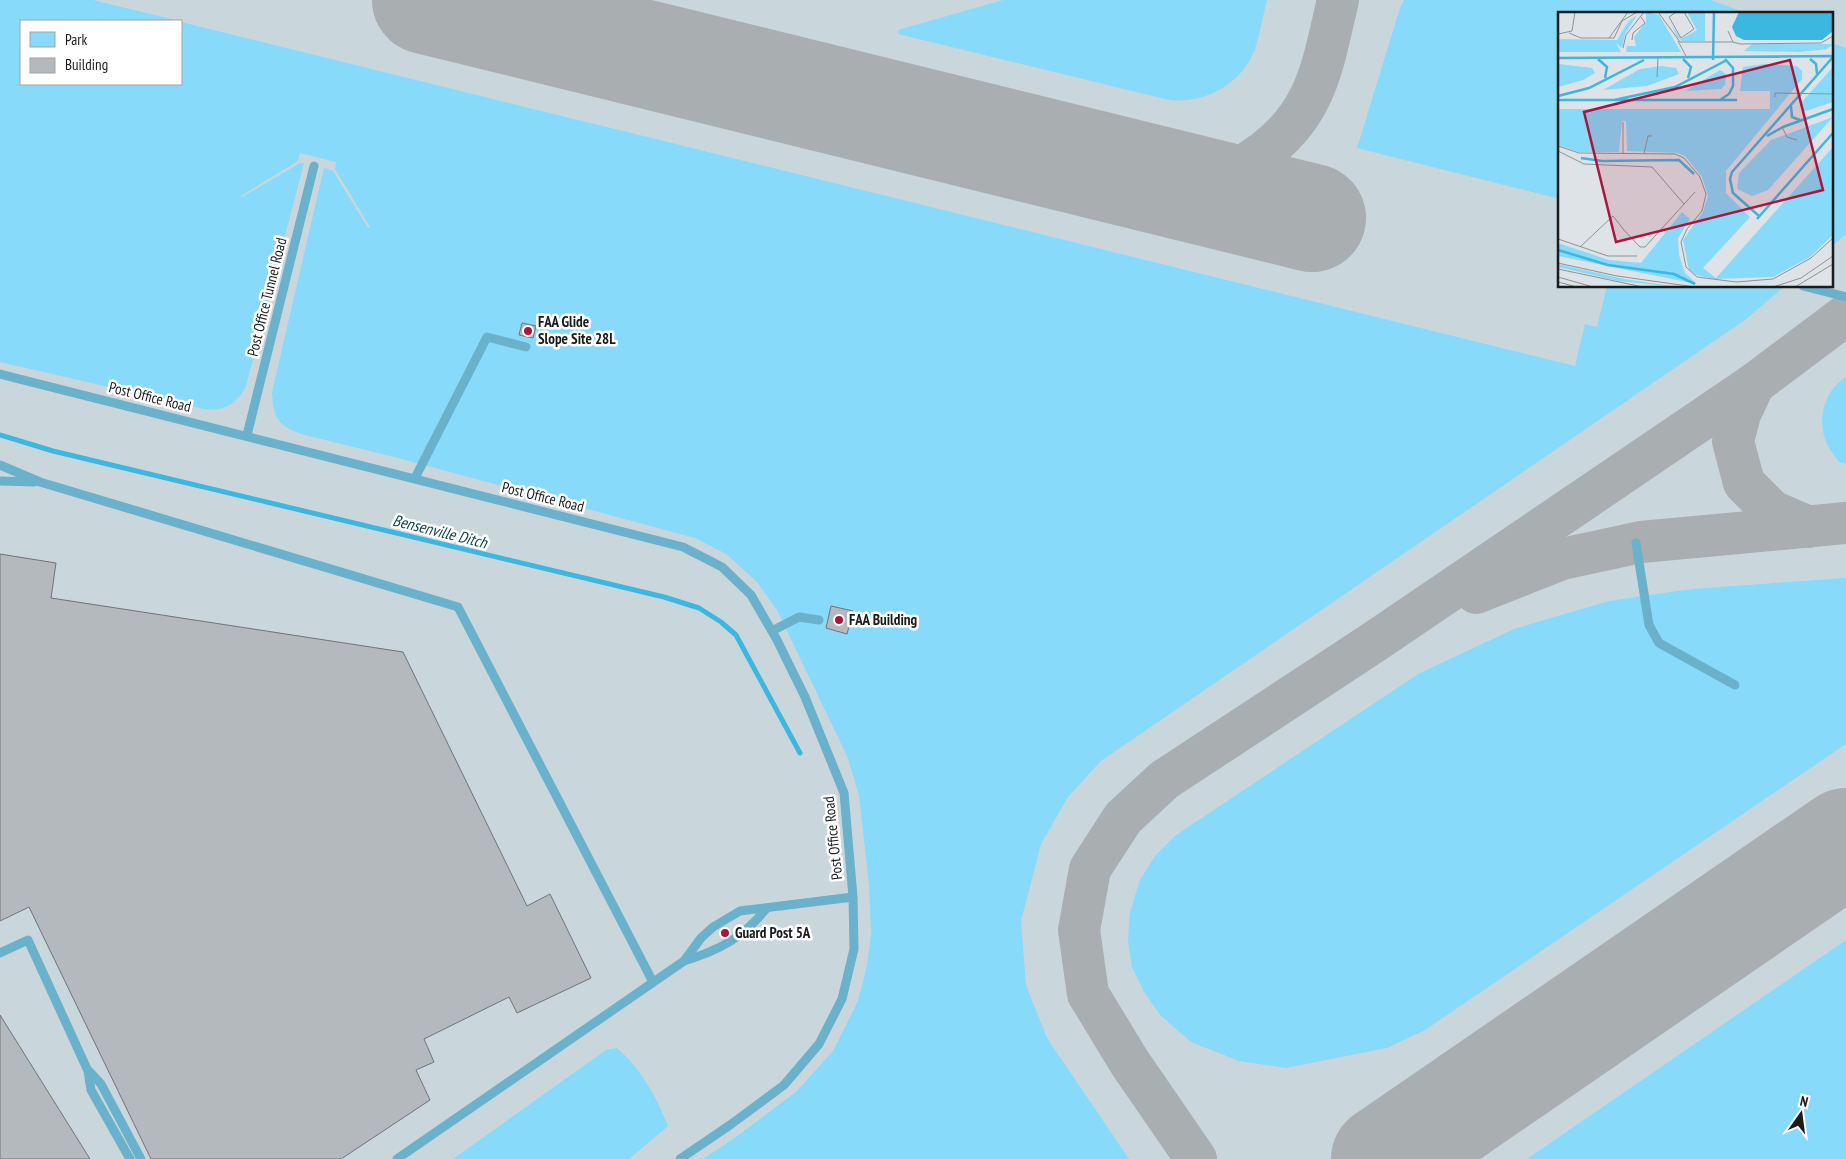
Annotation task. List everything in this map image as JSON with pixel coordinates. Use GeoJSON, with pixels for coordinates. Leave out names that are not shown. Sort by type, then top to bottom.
{"type":"FeatureCollection","features":[{"type":"Feature","properties":{"kind":"lane","name":"Post Office Tunnel Road"},"geometry":{"type":"LineString","coordinates":[[247,435],[314,166]]}},
{"type":"Feature","properties":{"kind":"lane"},"geometry":{"type":"LineString","coordinates":[[1811,288],[1846,297]]}},
{"type":"Feature","properties":{"kind":"lane"},"geometry":{"type":"LineString","coordinates":[[415,478],[486,337],[526,347]]}},
{"type":"Feature","properties":{"kind":"lane","name":"Post Office Road"},"geometry":{"type":"LineString","coordinates":[[0,374],[247,435],[683,547],[722,567],[751,595],[772,631],[805,697],[844,793],[853,897],[854,949],[842,999],[820,1044],[784,1085],[730,1126],[680,1159]]}},
{"type":"Feature","properties":{"kind":"lane"},"geometry":{"type":"LineString","coordinates":[[0,465],[40,482],[458,607],[653,982]]}},
{"type":"Feature","properties":{"kind":"lane"},"geometry":{"type":"LineString","coordinates":[[0,481],[40,482]]}},
{"type":"Feature","properties":{"kind":"lane"},"geometry":{"type":"LineString","coordinates":[[1636,543],[1649,625],[1653,635],[1659,643],[1735,685]]}},
{"type":"Feature","properties":{"kind":"lane"},"geometry":{"type":"LineString","coordinates":[[772,631],[799,617],[818,620]]}},
{"type":"Feature","properties":{"kind":"lane"},"geometry":{"type":"LineString","coordinates":[[684,961],[701,938],[740,911],[853,897]]}},
{"type":"Feature","properties":{"kind":"lane"},"geometry":{"type":"LineString","coordinates":[[397,1159],[684,961],[711,953],[737,937],[752,926],[766,909]]}},
{"type":"Feature","properties":{"kind":"lane"},"geometry":{"type":"LineString","coordinates":[[0,953],[28,940],[88,1071],[91,1090],[130,1159]]}},
{"type":"Feature","properties":{"kind":"lane"},"geometry":{"type":"LineString","coordinates":[[88,1071],[101,1084],[141,1159]]}},
{"type":"Feature","properties":{"kind":"shaded area"},"geometry":{"type":"Polygon","coordinates":[[[0,0],[1846,0],[1846,1159],[0,1159],[0,0]]]}},
{"type":"Feature","properties":{"kind":"green space"},"geometry":{"type":"Polygon","coordinates":[[[0,0],[93,0],[175,20],[20,20],[20,85],[182,85],[182,22],[1575,366],[1585,324],[1597,327],[1607,288],[1783,288],[1745,320],[1101,761],[1068,797],[1041,844],[1021,921],[1026,985],[1047,1038],[1129,1159],[703,1159],[736,1137],[797,1091],[833,1051],[858,1001],[867,966],[871,933],[869,885],[859,795],[847,756],[777,610],[756,581],[726,554],[695,538],[398,458],[301,434],[281,423],[276,416],[273,406],[272,392],[324,168],[333,171],[368,228],[370,227],[335,169],[336,162],[300,153],[298,161],[241,196],[300,163],[304,163],[246,386],[234,402],[224,408],[204,409],[0,362],[0,0]]]}},
{"type":"Feature","properties":{"kind":"green space"},"geometry":{"type":"Polygon","coordinates":[[[1003,0],[1267,0],[1255,49],[1249,61],[1232,82],[1209,95],[1196,99],[1169,100],[898,34],[898,30],[1003,0]]]}},
{"type":"Feature","properties":{"kind":"green space"},"geometry":{"type":"Polygon","coordinates":[[[1404,0],[1711,0],[1744,12],[1558,12],[1558,198],[1357,148],[1404,0]]]}},
{"type":"Feature","properties":{"kind":"green space"},"geometry":{"type":"Polygon","coordinates":[[[1834,44],[1846,48],[1846,234],[1834,244],[1834,44]]]}},
{"type":"Feature","properties":{"kind":"green space"},"geometry":{"type":"Polygon","coordinates":[[[1846,377],[1846,464],[1839,462],[1828,446],[1824,436],[1822,417],[1827,399],[1838,383],[1846,377]]]}},
{"type":"Feature","properties":{"kind":"green space"},"geometry":{"type":"Polygon","coordinates":[[[1846,578],[1846,744],[1425,1030],[1387,1048],[1286,1068],[1239,1061],[1191,1042],[1160,1015],[1144,992],[1132,967],[1128,941],[1130,912],[1140,880],[1155,856],[1176,835],[1418,674],[1514,629],[1609,601],[1692,589],[1846,578]]]}},
{"type":"Feature","properties":{"kind":"green space"},"geometry":{"type":"Polygon","coordinates":[[[1846,940],[1846,1159],[1527,1159],[1846,940]]]}},
{"type":"Feature","properties":{"kind":"green space"},"geometry":{"type":"Polygon","coordinates":[[[617,1048],[633,1064],[647,1084],[668,1126],[629,1159],[453,1159],[606,1050],[617,1048]]]}},
{"type":"Feature","properties":{"kind":"building","name":"FAA Glide Slope Site 28L"},"geometry":{"type":"Polygon","coordinates":[[[522,323],[536,326],[533,338],[519,335],[522,323]]]}},
{"type":"Feature","properties":{"kind":"building"},"geometry":{"type":"Polygon","coordinates":[[[0,554],[56,563],[51,598],[403,652],[527,906],[550,894],[591,978],[517,1013],[509,997],[424,1039],[434,1062],[416,1070],[430,1100],[341,1159],[151,1159],[29,907],[0,921],[0,554]]]}},
{"type":"Feature","properties":{"kind":"building","name":"FAA Building"},"geometry":{"type":"Polygon","coordinates":[[[831,606],[853,611],[847,634],[826,628],[831,606]]]}},
{"type":"Feature","properties":{"kind":"building"},"geometry":{"type":"Polygon","coordinates":[[[0,1015],[90,1159],[0,1159],[0,1015]]]}},
{"type":"Feature","properties":{"kind":"waterway","name":"Bensenville Ditch"},"geometry":{"type":"LineString","coordinates":[[0,435],[53,451],[664,597],[699,608],[721,622],[736,635],[800,753]]}},
{"type":"Feature","properties":{"kind":"taxiway"},"geometry":{"type":"LineString","coordinates":[[1173,185],[1213,179],[1233,173],[1276,142],[1292,125],[1314,89],[1327,47],[1338,0]]}},
{"type":"Feature","properties":{"kind":"taxiway"},"geometry":{"type":"LineString","coordinates":[[1196,1159],[1130,1063],[1088,994],[1079,930],[1090,869],[1123,818],[1164,780],[1374,642],[1754,384],[1846,315]]}},
{"type":"Feature","properties":{"kind":"taxiway"},"geometry":{"type":"LineString","coordinates":[[1754,384],[1740,414],[1733,441],[1744,483],[1772,511],[1809,527]]}},
{"type":"Feature","properties":{"kind":"taxiway"},"geometry":{"type":"LineString","coordinates":[[1476,593],[1562,559],[1641,542],[1846,523]]}},
{"type":"Feature","properties":{"kind":"runway"},"geometry":{"type":"LineString","coordinates":[[426,0],[1312,218]]}},
{"type":"Feature","properties":{"kind":"runway"},"geometry":{"type":"LineString","coordinates":[[1385,1159],[1846,842]]}},
{"type":"Feature","properties":{"kind":"place","name":"FAA Glide Slope Site 28L"},"geometry":{"type":"Point","coordinates":[528,331]}},
{"type":"Feature","properties":{"kind":"place","name":"FAA Building"},"geometry":{"type":"Point","coordinates":[839,620]}},
{"type":"Feature","properties":{"kind":"place","name":"Guard Post 5A"},"geometry":{"type":"Point","coordinates":[725,933]}}]}
